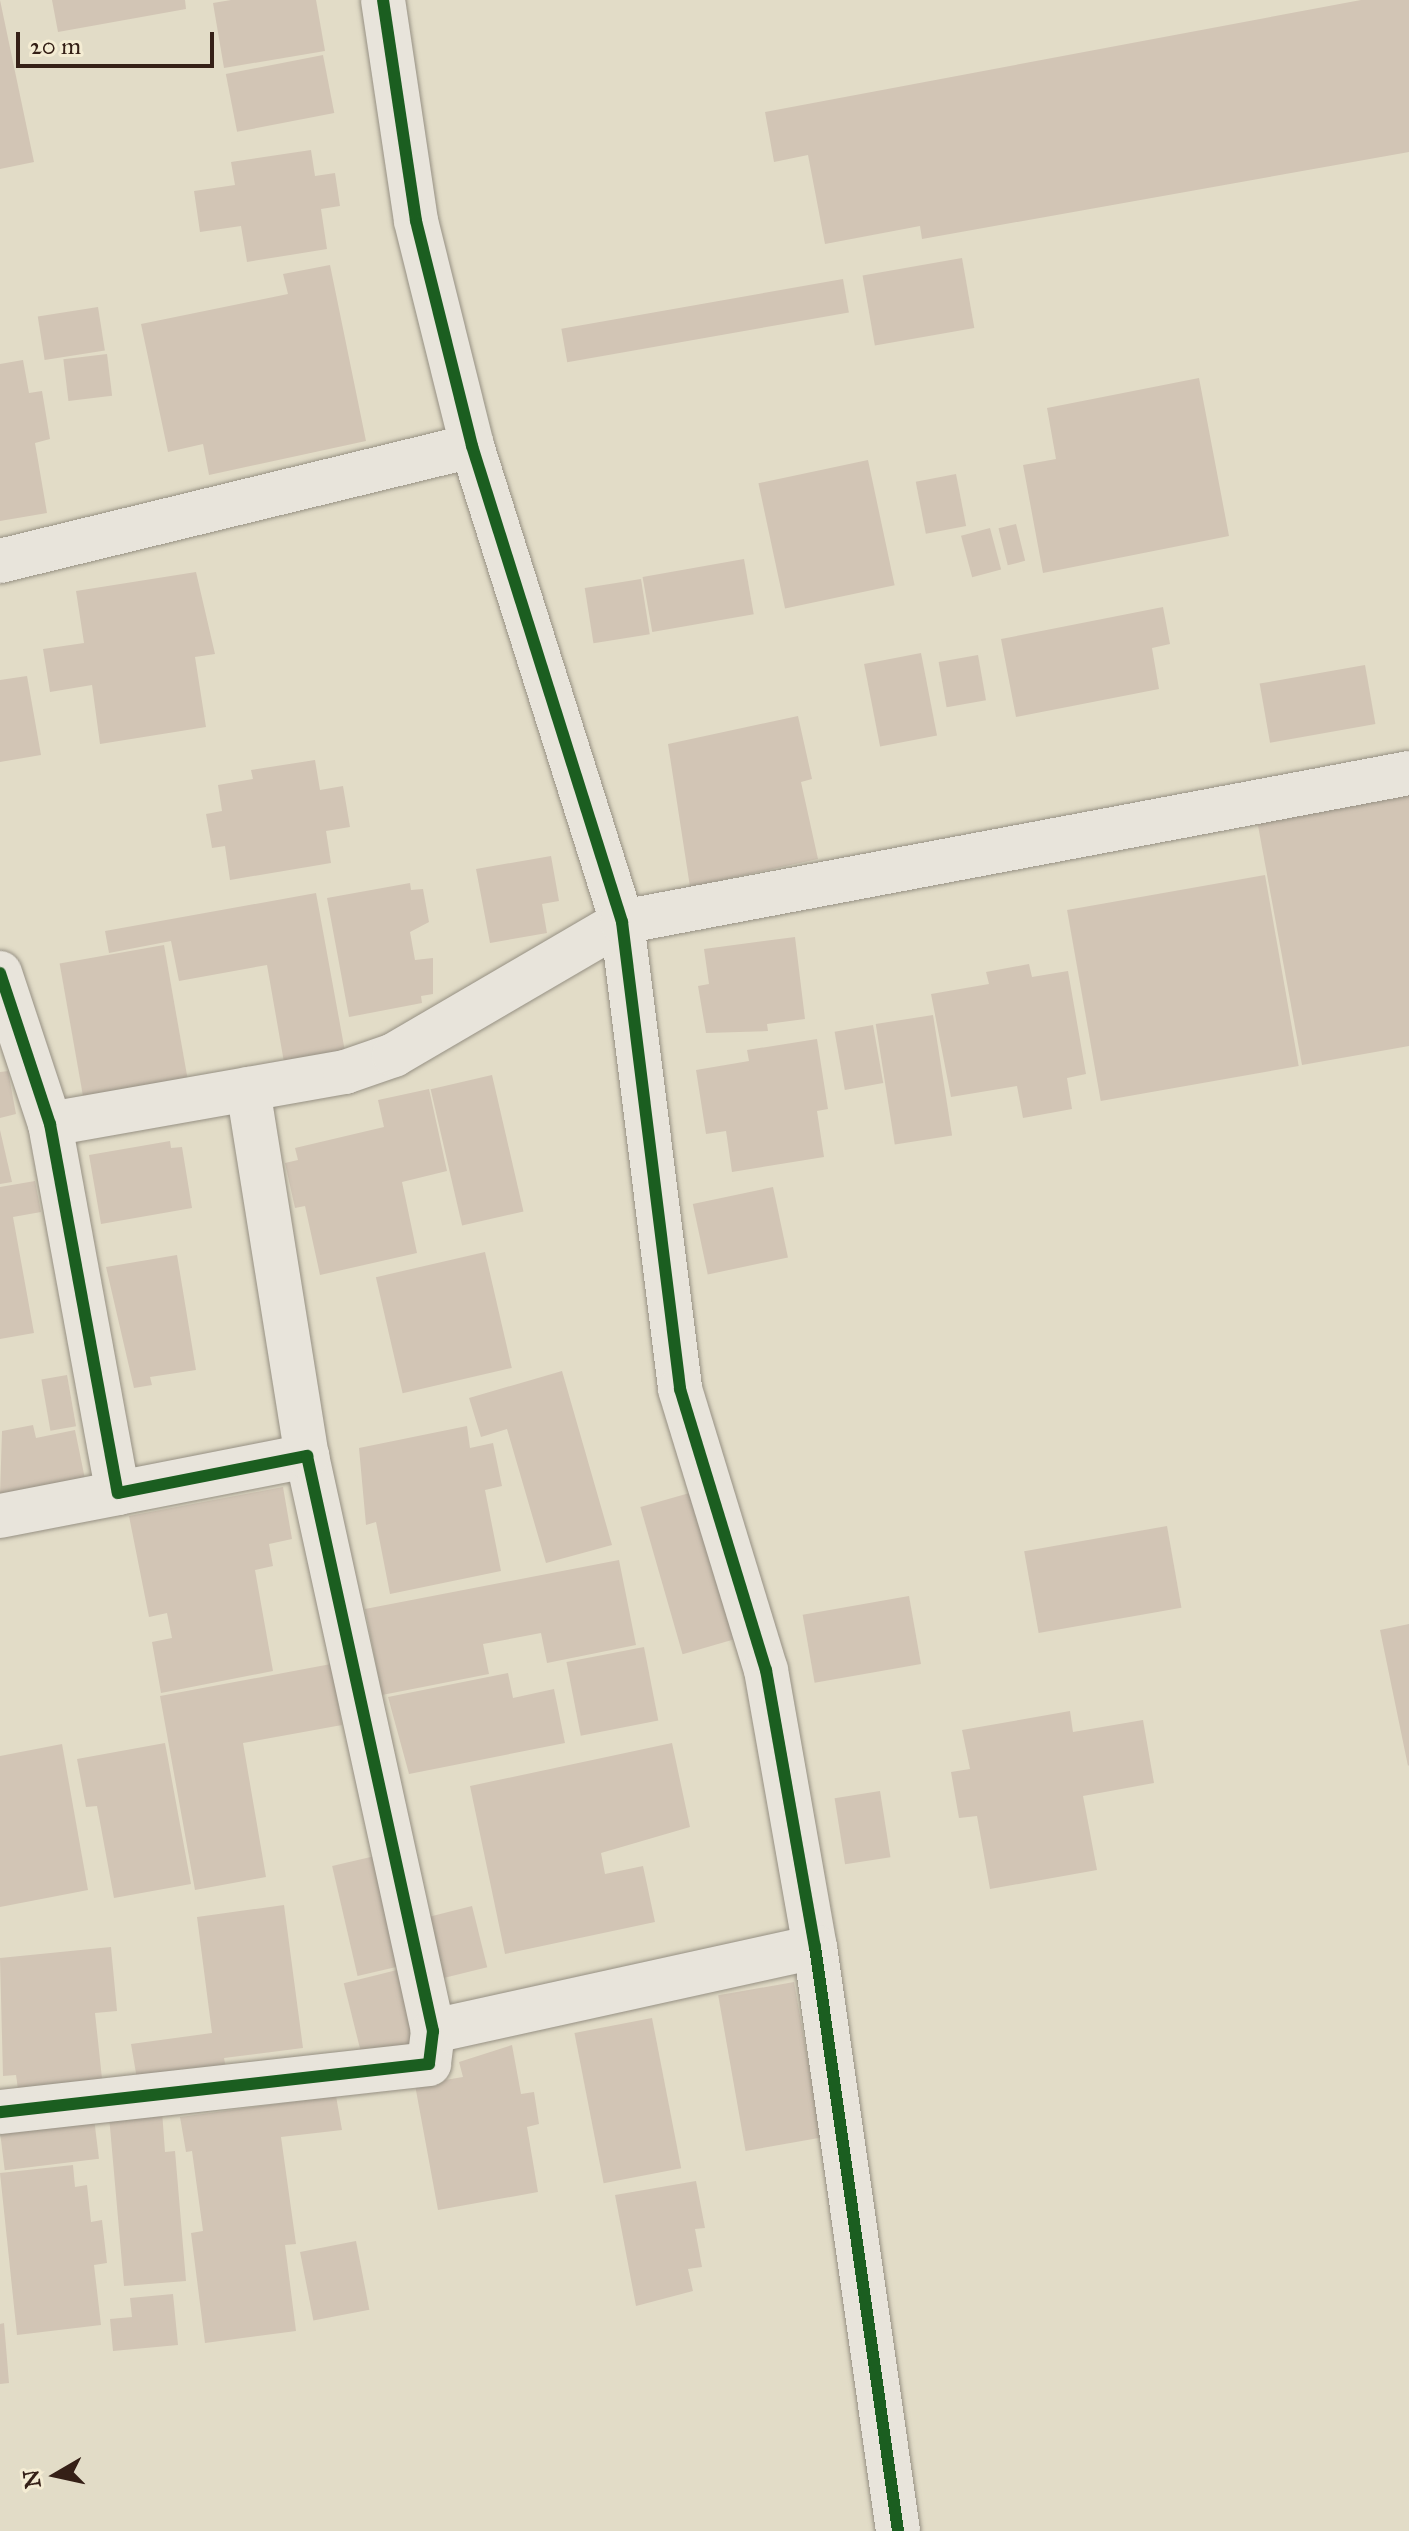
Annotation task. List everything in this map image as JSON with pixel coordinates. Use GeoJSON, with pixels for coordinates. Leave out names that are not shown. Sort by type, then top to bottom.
{"type":"FeatureCollection","features":[{"type":"Feature","properties":{"kind":"street"},"geometry":{"type":"LineString","coordinates":[[383,0],[416,221],[472,446],[622,922],[680,1389],[766,1670],[815,1947],[898,2531]]}},
{"type":"Feature","properties":{"kind":"street"},"geometry":{"type":"LineString","coordinates":[[0,561],[472,446]]}},
{"type":"Feature","properties":{"kind":"street"},"geometry":{"type":"LineString","coordinates":[[50,1124],[345,1072],[394,1055],[622,922],[1409,773]]}},
{"type":"Feature","properties":{"kind":"street"},"geometry":{"type":"LineString","coordinates":[[0,973],[50,1124],[118,1493]]}},
{"type":"Feature","properties":{"kind":"street"},"geometry":{"type":"LineString","coordinates":[[0,2112],[429,2064],[433,2031],[307,1456],[248,1089]]}},
{"type":"Feature","properties":{"kind":"street"},"geometry":{"type":"LineString","coordinates":[[0,1516],[307,1456]]}},
{"type":"Feature","properties":{"kind":"street"},"geometry":{"type":"LineString","coordinates":[[433,2031],[815,1947]]}},
{"type":"Feature","properties":{"kind":"building"},"geometry":{"type":"Polygon","coordinates":[[[0,0],[34,162],[0,169],[0,0]]]}},
{"type":"Feature","properties":{"kind":"building"},"geometry":{"type":"Polygon","coordinates":[[[52,0],[185,0],[186,9],[58,32],[52,0]]]}},
{"type":"Feature","properties":{"kind":"building"},"geometry":{"type":"Polygon","coordinates":[[[231,0],[316,0],[325,51],[224,68],[213,3],[231,0]]]}},
{"type":"Feature","properties":{"kind":"building"},"geometry":{"type":"Polygon","coordinates":[[[1361,0],[1409,0],[1409,152],[922,239],[920,226],[825,244],[808,155],[774,162],[765,112],[1361,0]]]}},
{"type":"Feature","properties":{"kind":"building"},"geometry":{"type":"Polygon","coordinates":[[[323,55],[334,113],[237,132],[226,74],[323,55]]]}},
{"type":"Feature","properties":{"kind":"building"},"geometry":{"type":"Polygon","coordinates":[[[311,150],[315,176],[335,173],[340,206],[321,209],[327,249],[247,262],[241,226],[200,232],[194,191],[235,185],[231,162],[311,150]]]}},
{"type":"Feature","properties":{"kind":"building"},"geometry":{"type":"Polygon","coordinates":[[[962,258],[974,328],[875,345],[863,276],[962,258]]]}},
{"type":"Feature","properties":{"kind":"building"},"geometry":{"type":"Polygon","coordinates":[[[330,265],[366,441],[209,475],[203,444],[168,452],[141,324],[288,294],[283,274],[330,265]]]}},
{"type":"Feature","properties":{"kind":"building"},"geometry":{"type":"Polygon","coordinates":[[[843,279],[849,312],[567,362],[561,329],[843,279]]]}},
{"type":"Feature","properties":{"kind":"building"},"geometry":{"type":"Polygon","coordinates":[[[98,307],[105,350],[45,360],[38,317],[98,307]]]}},
{"type":"Feature","properties":{"kind":"building"},"geometry":{"type":"Polygon","coordinates":[[[107,354],[112,396],[68,401],[63,359],[107,354]]]}},
{"type":"Feature","properties":{"kind":"building"},"geometry":{"type":"Polygon","coordinates":[[[23,360],[29,393],[42,391],[50,439],[35,443],[47,513],[0,521],[0,364],[23,360]]]}},
{"type":"Feature","properties":{"kind":"building"},"geometry":{"type":"Polygon","coordinates":[[[1199,378],[1229,536],[1043,573],[1023,465],[1056,459],[1047,408],[1199,378]]]}},
{"type":"Feature","properties":{"kind":"building"},"geometry":{"type":"Polygon","coordinates":[[[868,460],[895,585],[785,608],[758,483],[868,460]]]}},
{"type":"Feature","properties":{"kind":"building"},"geometry":{"type":"Polygon","coordinates":[[[956,474],[966,526],[926,534],[916,482],[956,474]]]}},
{"type":"Feature","properties":{"kind":"building"},"geometry":{"type":"Polygon","coordinates":[[[1016,524],[1025,561],[1008,565],[999,528],[1016,524]]]}},
{"type":"Feature","properties":{"kind":"building"},"geometry":{"type":"Polygon","coordinates":[[[990,528],[1001,570],[972,577],[961,536],[990,528]]]}},
{"type":"Feature","properties":{"kind":"building"},"geometry":{"type":"Polygon","coordinates":[[[744,559],[754,614],[652,632],[643,577],[744,559]]]}},
{"type":"Feature","properties":{"kind":"building"},"geometry":{"type":"Polygon","coordinates":[[[196,572],[215,654],[195,657],[206,727],[100,744],[92,685],[50,692],[43,649],[84,643],[76,591],[196,572]]]}},
{"type":"Feature","properties":{"kind":"building"},"geometry":{"type":"Polygon","coordinates":[[[641,579],[650,634],[593,643],[585,588],[641,579]]]}},
{"type":"Feature","properties":{"kind":"building"},"geometry":{"type":"Polygon","coordinates":[[[1163,607],[1170,644],[1152,648],[1159,689],[1016,717],[1001,639],[1163,607]]]}},
{"type":"Feature","properties":{"kind":"building"},"geometry":{"type":"Polygon","coordinates":[[[921,653],[937,735],[880,747],[864,664],[921,653]]]}},
{"type":"Feature","properties":{"kind":"building"},"geometry":{"type":"Polygon","coordinates":[[[978,655],[986,700],[947,707],[939,662],[978,655]]]}},
{"type":"Feature","properties":{"kind":"building"},"geometry":{"type":"Polygon","coordinates":[[[1365,665],[1375,724],[1270,743],[1260,684],[1365,665]]]}},
{"type":"Feature","properties":{"kind":"building"},"geometry":{"type":"Polygon","coordinates":[[[27,676],[41,755],[0,762],[0,680],[27,676]]]}},
{"type":"Feature","properties":{"kind":"building"},"geometry":{"type":"Polygon","coordinates":[[[798,716],[812,779],[801,782],[818,859],[690,887],[668,744],[798,716]]]}},
{"type":"Feature","properties":{"kind":"building"},"geometry":{"type":"Polygon","coordinates":[[[315,760],[320,790],[343,786],[350,827],[326,831],[331,863],[230,880],[225,846],[212,848],[206,814],[222,811],[218,785],[253,779],[251,770],[315,760]]]}},
{"type":"Feature","properties":{"kind":"building"},"geometry":{"type":"Polygon","coordinates":[[[1409,792],[1409,1046],[1302,1065],[1257,820],[1409,792]]]}},
{"type":"Feature","properties":{"kind":"building"},"geometry":{"type":"Polygon","coordinates":[[[551,856],[559,901],[542,904],[547,933],[490,943],[476,869],[551,856]]]}},
{"type":"Feature","properties":{"kind":"building"},"geometry":{"type":"Polygon","coordinates":[[[1265,875],[1299,1066],[1101,1101],[1067,910],[1265,875]]]}},
{"type":"Feature","properties":{"kind":"building"},"geometry":{"type":"Polygon","coordinates":[[[410,883],[411,890],[423,889],[429,922],[410,932],[415,960],[433,958],[433,994],[421,996],[422,1003],[349,1017],[327,898],[410,883]]]}},
{"type":"Feature","properties":{"kind":"building"},"geometry":{"type":"Polygon","coordinates":[[[316,893],[346,1057],[285,1068],[267,965],[179,981],[171,941],[109,953],[105,931],[316,893]]]}},
{"type":"Feature","properties":{"kind":"building"},"geometry":{"type":"Polygon","coordinates":[[[795,937],[805,1019],[767,1024],[768,1031],[706,1033],[698,986],[709,984],[704,949],[795,937]]]}},
{"type":"Feature","properties":{"kind":"building"},"geometry":{"type":"Polygon","coordinates":[[[164,945],[188,1084],[84,1102],[60,963],[164,945]]]}},
{"type":"Feature","properties":{"kind":"building"},"geometry":{"type":"Polygon","coordinates":[[[1029,964],[1032,977],[1068,971],[1086,1074],[1067,1078],[1072,1109],[1023,1118],[1017,1086],[951,1097],[931,994],[989,984],[986,972],[1029,964]]]}},
{"type":"Feature","properties":{"kind":"building"},"geometry":{"type":"Polygon","coordinates":[[[933,1015],[952,1135],[895,1145],[876,1024],[933,1015]]]}},
{"type":"Feature","properties":{"kind":"building"},"geometry":{"type":"Polygon","coordinates":[[[873,1025],[883,1083],[845,1090],[835,1032],[873,1025]]]}},
{"type":"Feature","properties":{"kind":"building"},"geometry":{"type":"Polygon","coordinates":[[[817,1039],[828,1109],[817,1111],[824,1157],[732,1172],[726,1131],[706,1134],[696,1070],[749,1061],[747,1050],[817,1039]]]}},
{"type":"Feature","properties":{"kind":"building"},"geometry":{"type":"Polygon","coordinates":[[[8,1071],[16,1114],[0,1118],[0,1072],[8,1071]]]}},
{"type":"Feature","properties":{"kind":"building"},"geometry":{"type":"Polygon","coordinates":[[[492,1075],[523,1211],[462,1226],[431,1089],[492,1075]]]}},
{"type":"Feature","properties":{"kind":"building"},"geometry":{"type":"Polygon","coordinates":[[[429,1089],[447,1171],[402,1182],[417,1253],[320,1275],[305,1206],[295,1208],[285,1163],[298,1160],[295,1148],[384,1127],[378,1100],[429,1089]]]}},
{"type":"Feature","properties":{"kind":"building"},"geometry":{"type":"Polygon","coordinates":[[[0,1130],[12,1182],[0,1184],[0,1130]]]}},
{"type":"Feature","properties":{"kind":"building"},"geometry":{"type":"Polygon","coordinates":[[[170,1141],[171,1148],[182,1147],[192,1208],[101,1224],[89,1155],[170,1141]]]}},
{"type":"Feature","properties":{"kind":"building"},"geometry":{"type":"Polygon","coordinates":[[[35,1181],[41,1212],[13,1217],[34,1333],[0,1339],[0,1187],[35,1181]]]}},
{"type":"Feature","properties":{"kind":"building"},"geometry":{"type":"Polygon","coordinates":[[[773,1187],[788,1257],[708,1274],[693,1204],[773,1187]]]}},
{"type":"Feature","properties":{"kind":"building"},"geometry":{"type":"Polygon","coordinates":[[[485,1252],[512,1368],[403,1393],[376,1277],[485,1252]]]}},
{"type":"Feature","properties":{"kind":"building"},"geometry":{"type":"Polygon","coordinates":[[[177,1255],[196,1370],[150,1377],[152,1385],[134,1388],[106,1267],[177,1255]]]}},
{"type":"Feature","properties":{"kind":"building"},"geometry":{"type":"Polygon","coordinates":[[[562,1371],[612,1545],[546,1563],[507,1429],[481,1437],[469,1398],[562,1371]]]}},
{"type":"Feature","properties":{"kind":"building"},"geometry":{"type":"Polygon","coordinates":[[[67,1375],[76,1426],[50,1431],[41,1380],[67,1375]]]}},
{"type":"Feature","properties":{"kind":"building"},"geometry":{"type":"Polygon","coordinates":[[[33,1425],[36,1438],[75,1430],[85,1479],[0,1496],[2,1431],[33,1425]]]}},
{"type":"Feature","properties":{"kind":"building"},"geometry":{"type":"Polygon","coordinates":[[[467,1426],[470,1448],[493,1443],[502,1486],[485,1490],[501,1571],[390,1594],[376,1522],[366,1525],[359,1448],[467,1426]]]}},
{"type":"Feature","properties":{"kind":"building"},"geometry":{"type":"Polygon","coordinates":[[[283,1487],[292,1539],[269,1544],[273,1566],[255,1570],[273,1671],[161,1693],[152,1642],[172,1638],[167,1613],[149,1617],[129,1516],[283,1487]]]}},
{"type":"Feature","properties":{"kind":"building"},"geometry":{"type":"Polygon","coordinates":[[[700,1490],[742,1637],[683,1654],[640,1507],[700,1490]]]}},
{"type":"Feature","properties":{"kind":"building"},"geometry":{"type":"Polygon","coordinates":[[[1167,1526],[1181,1608],[1039,1633],[1024,1551],[1167,1526]]]}},
{"type":"Feature","properties":{"kind":"building"},"geometry":{"type":"Polygon","coordinates":[[[619,1560],[636,1645],[547,1663],[541,1633],[483,1644],[489,1674],[382,1695],[365,1609],[619,1560]]]}},
{"type":"Feature","properties":{"kind":"building"},"geometry":{"type":"Polygon","coordinates":[[[909,1596],[921,1664],[815,1683],[803,1615],[909,1596]]]}},
{"type":"Feature","properties":{"kind":"building"},"geometry":{"type":"Polygon","coordinates":[[[1409,1624],[1409,1765],[1408,1766],[1380,1630],[1409,1624]]]}},
{"type":"Feature","properties":{"kind":"building"},"geometry":{"type":"Polygon","coordinates":[[[644,1647],[658,1721],[581,1736],[566,1662],[644,1647]]]}},
{"type":"Feature","properties":{"kind":"building"},"geometry":{"type":"Polygon","coordinates":[[[331,1664],[342,1725],[243,1743],[266,1877],[195,1890],[160,1696],[331,1664]]]}},
{"type":"Feature","properties":{"kind":"building"},"geometry":{"type":"Polygon","coordinates":[[[508,1673],[513,1698],[554,1689],[565,1743],[409,1774],[388,1697],[508,1673]]]}},
{"type":"Feature","properties":{"kind":"building"},"geometry":{"type":"Polygon","coordinates":[[[1070,1711],[1073,1732],[1143,1720],[1154,1783],[1083,1796],[1097,1870],[990,1889],[977,1816],[959,1818],[951,1772],[970,1769],[962,1730],[1070,1711]]]}},
{"type":"Feature","properties":{"kind":"building"},"geometry":{"type":"Polygon","coordinates":[[[165,1743],[191,1884],[114,1898],[97,1806],[86,1807],[77,1759],[165,1743]]]}},
{"type":"Feature","properties":{"kind":"building"},"geometry":{"type":"Polygon","coordinates":[[[672,1743],[690,1827],[601,1853],[605,1874],[643,1866],[655,1922],[505,1954],[470,1786],[672,1743]]]}},
{"type":"Feature","properties":{"kind":"building"},"geometry":{"type":"Polygon","coordinates":[[[62,1744],[88,1890],[0,1907],[0,1756],[62,1744]]]}},
{"type":"Feature","properties":{"kind":"building"},"geometry":{"type":"Polygon","coordinates":[[[880,1791],[890,1857],[845,1864],[835,1798],[880,1791]]]}},
{"type":"Feature","properties":{"kind":"building"},"geometry":{"type":"Polygon","coordinates":[[[375,1856],[400,1966],[358,1976],[332,1866],[375,1856]]]}},
{"type":"Feature","properties":{"kind":"building"},"geometry":{"type":"Polygon","coordinates":[[[284,1905],[303,2048],[224,2058],[227,2074],[138,2085],[131,2044],[212,2033],[197,1917],[284,1905]]]}},
{"type":"Feature","properties":{"kind":"building"},"geometry":{"type":"Polygon","coordinates":[[[472,1906],[487,1967],[443,1978],[427,1917],[472,1906]]]}},
{"type":"Feature","properties":{"kind":"building"},"geometry":{"type":"Polygon","coordinates":[[[111,1947],[117,2011],[95,2013],[103,2088],[19,2096],[16,2075],[3,2076],[0,1958],[111,1947]]]}},
{"type":"Feature","properties":{"kind":"building"},"geometry":{"type":"Polygon","coordinates":[[[401,1969],[419,2042],[362,2056],[344,1983],[401,1969]]]}},
{"type":"Feature","properties":{"kind":"building"},"geometry":{"type":"Polygon","coordinates":[[[794,1982],[821,2138],[746,2151],[718,1995],[794,1982]]]}},
{"type":"Feature","properties":{"kind":"building"},"geometry":{"type":"Polygon","coordinates":[[[652,2018],[681,2168],[604,2183],[574,2033],[652,2018]]]}},
{"type":"Feature","properties":{"kind":"building"},"geometry":{"type":"Polygon","coordinates":[[[512,2045],[521,2094],[534,2092],[539,2124],[527,2127],[538,2192],[438,2210],[415,2085],[463,2077],[459,2062],[512,2045]]]}},
{"type":"Feature","properties":{"kind":"building"},"geometry":{"type":"Polygon","coordinates":[[[336,2096],[342,2130],[281,2137],[296,2244],[285,2245],[296,2331],[205,2343],[191,2233],[203,2231],[192,2151],[186,2152],[180,2117],[336,2096]]]}},
{"type":"Feature","properties":{"kind":"building"},"geometry":{"type":"Polygon","coordinates":[[[162,2111],[165,2152],[175,2151],[186,2281],[124,2286],[109,2116],[162,2111]]]}},
{"type":"Feature","properties":{"kind":"building"},"geometry":{"type":"Polygon","coordinates":[[[94,2118],[99,2159],[5,2170],[0,2130],[94,2118]]]}},
{"type":"Feature","properties":{"kind":"building"},"geometry":{"type":"Polygon","coordinates":[[[73,2165],[75,2187],[87,2185],[91,2222],[102,2220],[107,2263],[94,2265],[101,2325],[17,2335],[0,2173],[73,2165]]]}},
{"type":"Feature","properties":{"kind":"building"},"geometry":{"type":"Polygon","coordinates":[[[696,2181],[705,2228],[695,2229],[702,2267],[688,2269],[693,2291],[636,2306],[615,2195],[696,2181]]]}},
{"type":"Feature","properties":{"kind":"building"},"geometry":{"type":"Polygon","coordinates":[[[356,2241],[369,2310],[313,2321],[300,2252],[356,2241]]]}},
{"type":"Feature","properties":{"kind":"building"},"geometry":{"type":"Polygon","coordinates":[[[173,2294],[178,2345],[113,2351],[110,2319],[132,2317],[130,2298],[173,2294]]]}},
{"type":"Feature","properties":{"kind":"building"},"geometry":{"type":"Polygon","coordinates":[[[4,2323],[9,2383],[0,2384],[0,2324],[4,2323]]]}},
{"type":"Feature","properties":{"kind":"cycle path"},"geometry":{"type":"LineString","coordinates":[[383,0],[416,221],[472,446],[622,922],[680,1389],[766,1670],[815,1947],[898,2531]]}},
{"type":"Feature","properties":{"kind":"cycle path"},"geometry":{"type":"LineString","coordinates":[[0,973],[50,1124],[118,1493],[307,1456],[433,2031],[429,2064],[0,2112]]}}]}
